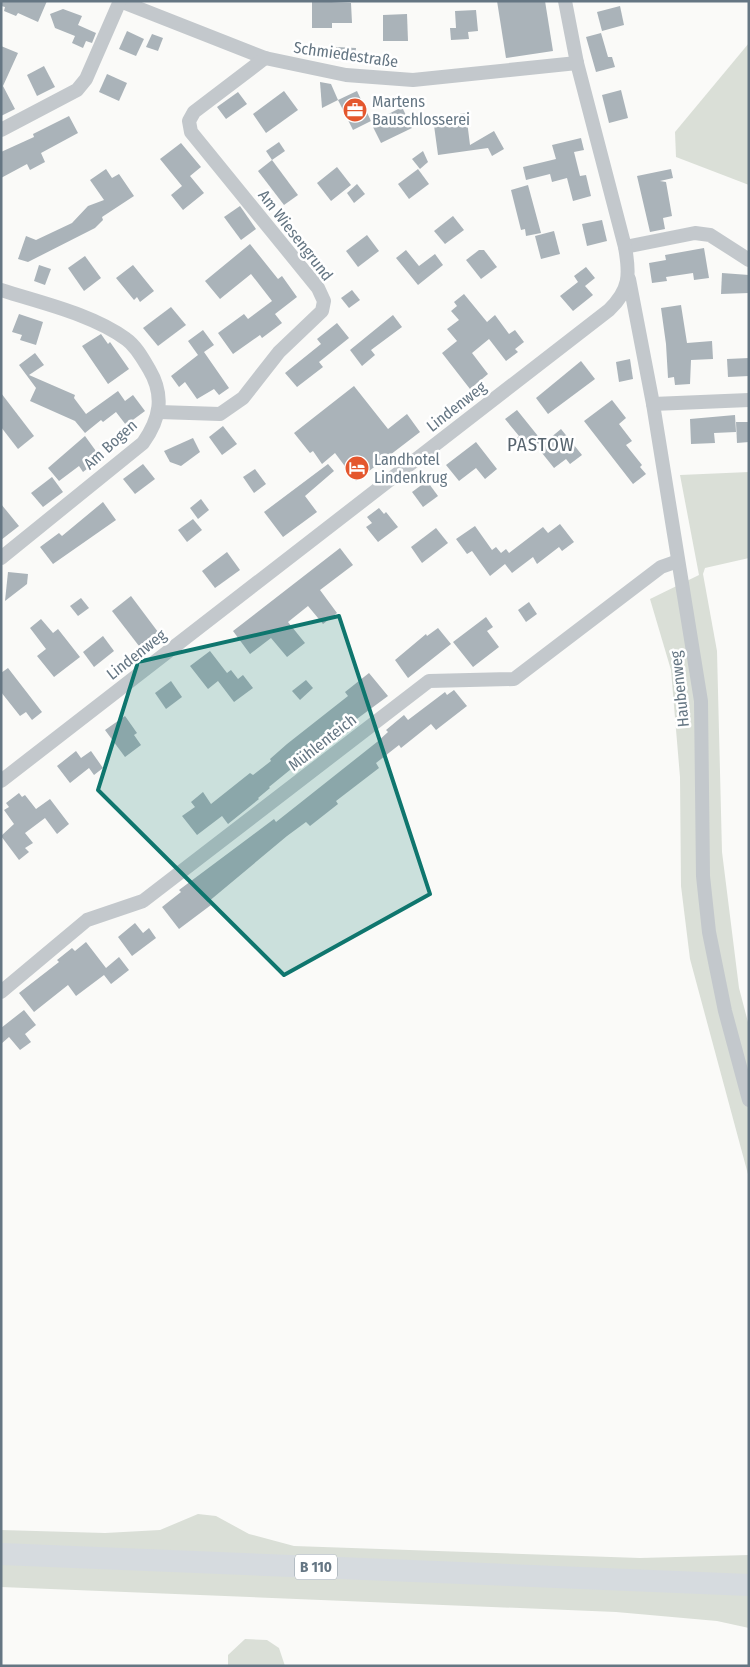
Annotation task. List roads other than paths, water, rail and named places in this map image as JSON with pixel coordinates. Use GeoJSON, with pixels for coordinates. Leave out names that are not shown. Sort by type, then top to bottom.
{"type":"FeatureCollection","features":[{"type":"Feature","properties":{"kind":"main road","name":"B 110"},"geometry":{"type":"LineString","coordinates":[[1,1554],[749,1585]]}},
{"type":"Feature","properties":{"kind":"street","name":"Schmiedestraße"},"geometry":{"type":"LineString","coordinates":[[120,1],[266,58],[286,64],[346,75],[413,80],[577,63]]}},
{"type":"Feature","properties":{"kind":"street"},"geometry":{"type":"LineString","coordinates":[[1,130],[78,90],[86,79],[120,1]]}},
{"type":"Feature","properties":{"kind":"street","name":"Lindenweg"},"geometry":{"type":"LineString","coordinates":[[1,781],[620,299],[626,289],[628,274],[625,247],[577,63],[565,1]]}},
{"type":"Feature","properties":{"kind":"street","name":"Am Wiesengrund"},"geometry":{"type":"LineString","coordinates":[[159,412],[220,414],[243,398],[279,352],[322,311],[324,301],[318,288],[191,132],[190,121],[194,112],[266,58]]}},
{"type":"Feature","properties":{"kind":"street"},"geometry":{"type":"LineString","coordinates":[[625,247],[695,232],[710,235],[749,260]]}},
{"type":"Feature","properties":{"kind":"street","name":"Haubenweg"},"geometry":{"type":"LineString","coordinates":[[628,274],[653,404],[701,701],[703,876],[709,932],[725,1011],[749,1100]]}},
{"type":"Feature","properties":{"kind":"street","name":"Am Bogen"},"geometry":{"type":"LineString","coordinates":[[1,290],[104,326],[127,340],[153,376],[159,394],[159,412],[153,429],[143,443],[1,558]]}},
{"type":"Feature","properties":{"kind":"street"},"geometry":{"type":"LineString","coordinates":[[653,404],[749,400]]}},
{"type":"Feature","properties":{"kind":"street","name":"Mühlenteich"},"geometry":{"type":"LineString","coordinates":[[1,992],[87,920],[143,901],[429,681],[514,679],[660,567],[678,561]]}},
{"type":"Feature","properties":{"kind":"place","name":"Martens Bauschlosserei"},"geometry":{"type":"Point","coordinates":[355,110]}},
{"type":"Feature","properties":{"kind":"place","name":"Landhotel Lindenkrug"},"geometry":{"type":"Point","coordinates":[357,468]}},
{"type":"Feature","properties":{"kind":"district","name":"PASTOW"},"geometry":{"type":"Point","coordinates":[541,444]}}]}
